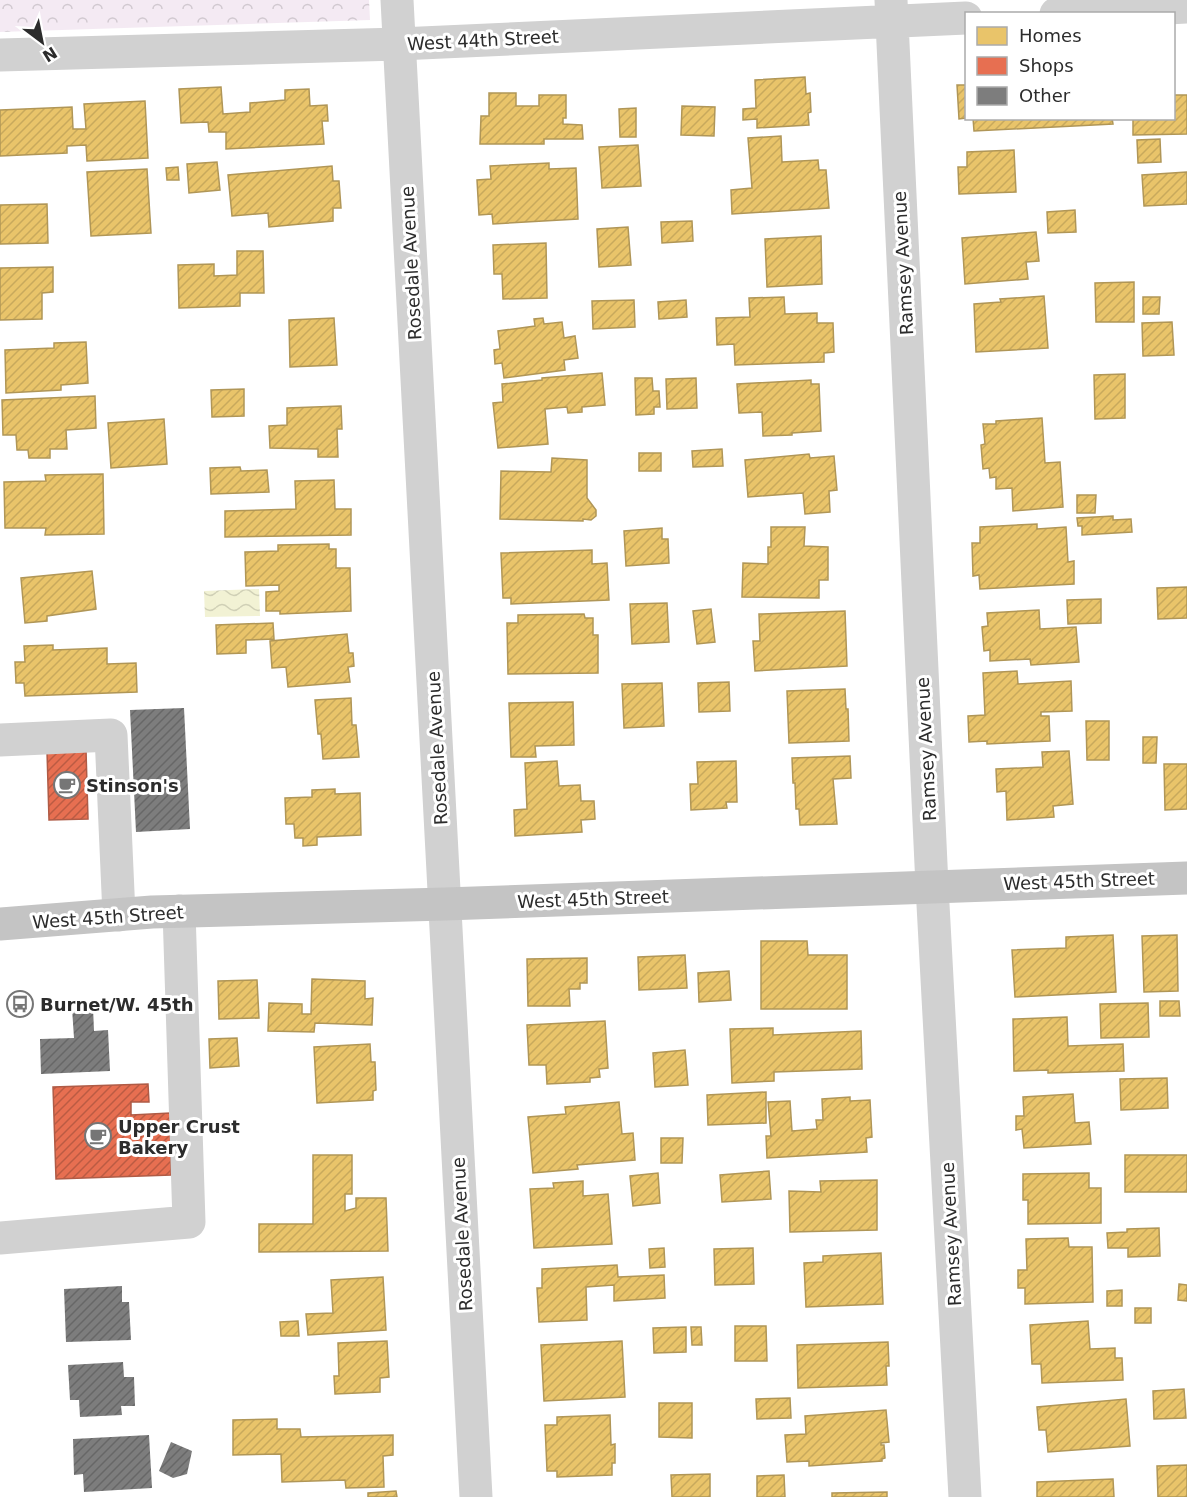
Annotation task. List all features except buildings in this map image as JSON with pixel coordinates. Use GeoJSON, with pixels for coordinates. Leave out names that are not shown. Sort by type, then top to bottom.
{"type":"FeatureCollection","features":[{"type":"Feature","properties":{"kind":"main road","name":"West 45th Street"},"geometry":{"type":"LineString","coordinates":[[0,924],[179,911],[1187,878]]}},
{"type":"Feature","properties":{"kind":"street","name":"Rosedale Avenue"},"geometry":{"type":"LineString","coordinates":[[397,0],[476,1497]]}},
{"type":"Feature","properties":{"kind":"street"},"geometry":{"type":"LineString","coordinates":[[1093,12],[1187,7]]}},
{"type":"Feature","properties":{"kind":"street","name":"West 44th Street"},"geometry":{"type":"LineString","coordinates":[[0,55],[399,44],[892,11],[965,18]]}},
{"type":"Feature","properties":{"kind":"street","name":"Ramsey Avenue"},"geometry":{"type":"LineString","coordinates":[[892,11],[932,886],[965,1497]]}},
{"type":"Feature","properties":{"kind":"street"},"geometry":{"type":"LineString","coordinates":[[0,740],[111,735],[119,915]]}},
{"type":"Feature","properties":{"kind":"street"},"geometry":{"type":"LineString","coordinates":[[0,1238],[189,1221],[179,911]]}},
{"type":"Feature","properties":{"kind":"green space"},"geometry":{"type":"Polygon","coordinates":[[[0,0],[369,0],[370,20],[0,32],[0,0]]]}},
{"type":"Feature","properties":{"kind":"water"},"geometry":{"type":"Polygon","coordinates":[[[259,589],[260,616],[205,617],[204,591],[259,589]]]}},
{"type":"Feature","properties":{"kind":"place","name":"Stinson's"},"geometry":{"type":"Point","coordinates":[67,785]}},
{"type":"Feature","properties":{"kind":"place","name":"Burnet/W. 45th"},"geometry":{"type":"Point","coordinates":[20,1004]}},
{"type":"Feature","properties":{"kind":"place","name":"Upper Crust Bakery"},"geometry":{"type":"Point","coordinates":[98,1136]}}]}
